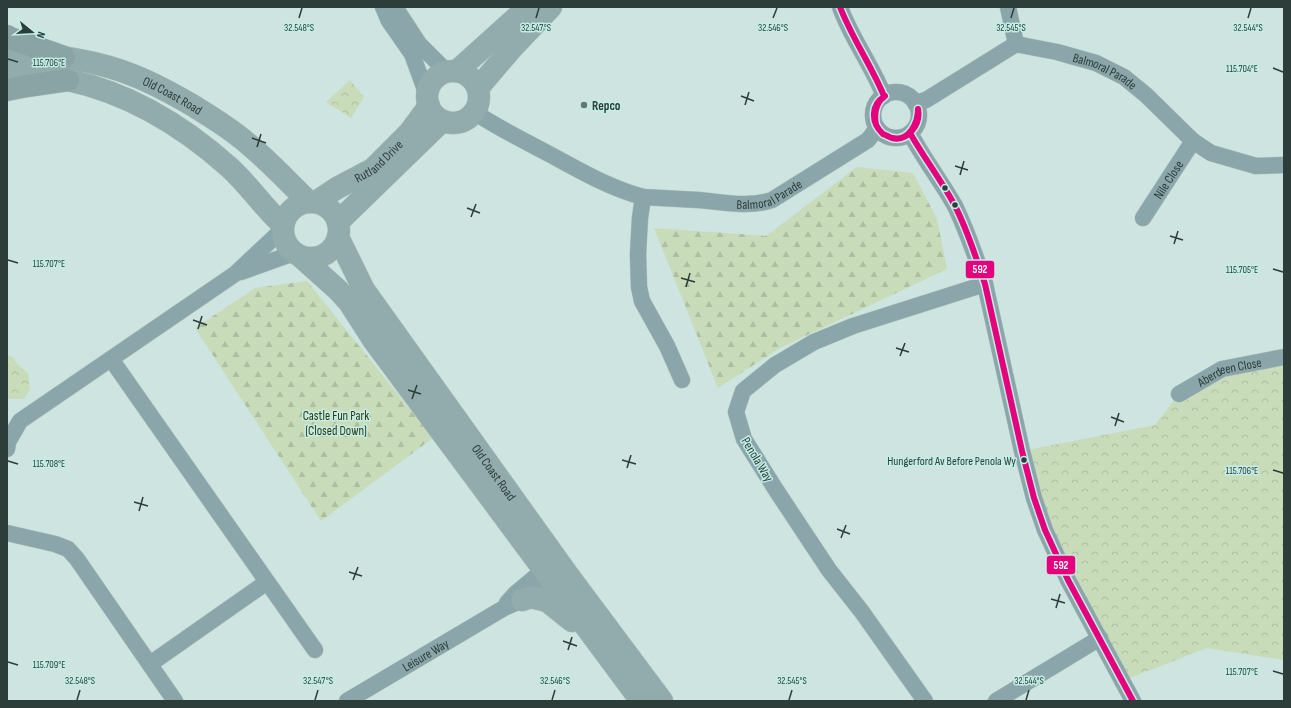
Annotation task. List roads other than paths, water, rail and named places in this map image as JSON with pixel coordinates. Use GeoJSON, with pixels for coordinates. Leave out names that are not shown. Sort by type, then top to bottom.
{"type":"FeatureCollection","features":[{"type":"Feature","properties":{"kind":"highway"},"geometry":{"type":"LineString","coordinates":[[7,36],[64,57]]}},
{"type":"Feature","properties":{"kind":"highway"},"geometry":{"type":"LineString","coordinates":[[7,90],[68,80]]}},
{"type":"Feature","properties":{"kind":"main road"},"geometry":{"type":"LineString","coordinates":[[452,71],[466,74],[474,80],[478,88],[480,98],[477,107],[471,116],[463,121],[453,123],[433,107],[430,84],[437,76],[452,71],[528,7]]}},
{"type":"Feature","properties":{"kind":"main road"},"geometry":{"type":"LineString","coordinates":[[478,88],[512,48],[551,7]]}},
{"type":"Feature","properties":{"kind":"main road","name":"Old Coast Road"},"geometry":{"type":"LineString","coordinates":[[7,53],[64,57],[82,60],[135,76],[163,88],[217,120],[247,142],[312,202]]}},
{"type":"Feature","properties":{"kind":"main road","name":"Old Coast Road"},"geometry":{"type":"LineString","coordinates":[[7,73],[36,75],[68,80],[122,97],[153,111],[173,123],[229,167],[248,186],[283,227]]}},
{"type":"Feature","properties":{"kind":"main road","name":"Rutland Drive"},"geometry":{"type":"LineString","coordinates":[[312,202],[373,170],[433,107]]}},
{"type":"Feature","properties":{"kind":"main road","name":"Rutland Drive"},"geometry":{"type":"LineString","coordinates":[[338,230],[433,107]]}},
{"type":"Feature","properties":{"kind":"main road"},"geometry":{"type":"LineString","coordinates":[[312,202],[326,206],[330,209],[336,217],[338,230],[335,244],[330,251],[316,258],[308,258],[297,254],[286,243],[283,227],[285,218],[295,206],[301,203],[312,202]]}},
{"type":"Feature","properties":{"kind":"main road","name":"Old Coast Road"},"geometry":{"type":"LineString","coordinates":[[338,230],[364,290],[555,572],[601,647],[641,701]]}},
{"type":"Feature","properties":{"kind":"main road","name":"Old Coast Road"},"geometry":{"type":"LineString","coordinates":[[297,254],[338,290],[349,302],[374,341],[555,572],[662,701]]}},
{"type":"Feature","properties":{"kind":"main road"},"geometry":{"type":"LineString","coordinates":[[513,604],[531,597],[547,602],[577,625],[601,647]]}},
{"type":"Feature","properties":{"kind":"street"},"geometry":{"type":"LineString","coordinates":[[383,7],[389,21],[412,54],[433,107]]}},
{"type":"Feature","properties":{"kind":"street"},"geometry":{"type":"LineString","coordinates":[[395,7],[419,44],[452,71]]}},
{"type":"Feature","properties":{"kind":"street"},"geometry":{"type":"LineString","coordinates":[[840,7],[852,36],[879,83],[884,96]]}},
{"type":"Feature","properties":{"kind":"street"},"geometry":{"type":"LineString","coordinates":[[915,103],[926,100],[1016,44],[1008,7]]}},
{"type":"Feature","properties":{"kind":"street","name":"Balmoral Parade"},"geometry":{"type":"LineString","coordinates":[[1016,44],[1057,52],[1096,63],[1124,77],[1146,95],[1193,141],[1211,153],[1256,166],[1284,165]]}},
{"type":"Feature","properties":{"kind":"street"},"geometry":{"type":"LineString","coordinates":[[892,93],[904,94],[915,103],[918,110],[918,120],[914,130],[903,137],[893,138],[884,135],[877,128],[874,119],[874,112],[877,103],[884,96],[892,93]]}},
{"type":"Feature","properties":{"kind":"street","name":"Balmoral Parade"},"geometry":{"type":"LineString","coordinates":[[474,112],[495,127],[610,186],[643,197],[730,203],[763,203],[772,200],[868,140],[877,128]]}},
{"type":"Feature","properties":{"kind":"street"},"geometry":{"type":"LineString","coordinates":[[910,133],[954,206],[966,232],[985,284],[1022,451],[1034,498],[1045,530],[1068,580],[1133,701]]}},
{"type":"Feature","properties":{"kind":"street","name":"Nile Close"},"geometry":{"type":"LineString","coordinates":[[1143,218],[1193,141]]}},
{"type":"Feature","properties":{"kind":"street"},"geometry":{"type":"LineString","coordinates":[[643,197],[638,254],[639,287],[642,301],[667,346],[682,380]]}},
{"type":"Feature","properties":{"kind":"street"},"geometry":{"type":"LineString","coordinates":[[7,450],[8,442],[20,421],[236,274],[283,227]]}},
{"type":"Feature","properties":{"kind":"street"},"geometry":{"type":"LineString","coordinates":[[236,274],[297,254]]}},
{"type":"Feature","properties":{"kind":"street","name":"Penola Way"},"geometry":{"type":"LineString","coordinates":[[925,701],[862,612],[829,570],[776,490],[744,439],[736,412],[743,391],[775,365],[814,342],[853,326],[985,284]]}},
{"type":"Feature","properties":{"kind":"street","name":"Aberdeen Close"},"geometry":{"type":"LineString","coordinates":[[1178,394],[1222,369],[1284,357]]}},
{"type":"Feature","properties":{"kind":"street"},"geometry":{"type":"LineString","coordinates":[[111,359],[315,650]]}},
{"type":"Feature","properties":{"kind":"street"},"geometry":{"type":"LineString","coordinates":[[7,533],[55,544],[68,549],[175,701]]}},
{"type":"Feature","properties":{"kind":"street","name":"Leisure Way"},"geometry":{"type":"LineString","coordinates":[[347,701],[513,604],[555,572]]}},
{"type":"Feature","properties":{"kind":"street"},"geometry":{"type":"LineString","coordinates":[[150,664],[267,582]]}},
{"type":"Feature","properties":{"kind":"street"},"geometry":{"type":"LineString","coordinates":[[996,701],[1100,638]]}},
{"type":"Feature","properties":{"kind":"place","name":"Repco"},"geometry":{"type":"Point","coordinates":[584,105]}},
{"type":"Feature","properties":{"kind":"place","name":"Hungerford Av Before Penola Wy"},"geometry":{"type":"Point","coordinates":[1024,460]}},
{"type":"Feature","properties":{"kind":"park label","name":"Castle Fun Park (Closed Down)"},"geometry":{"type":"Point","coordinates":[336,422]}}]}
